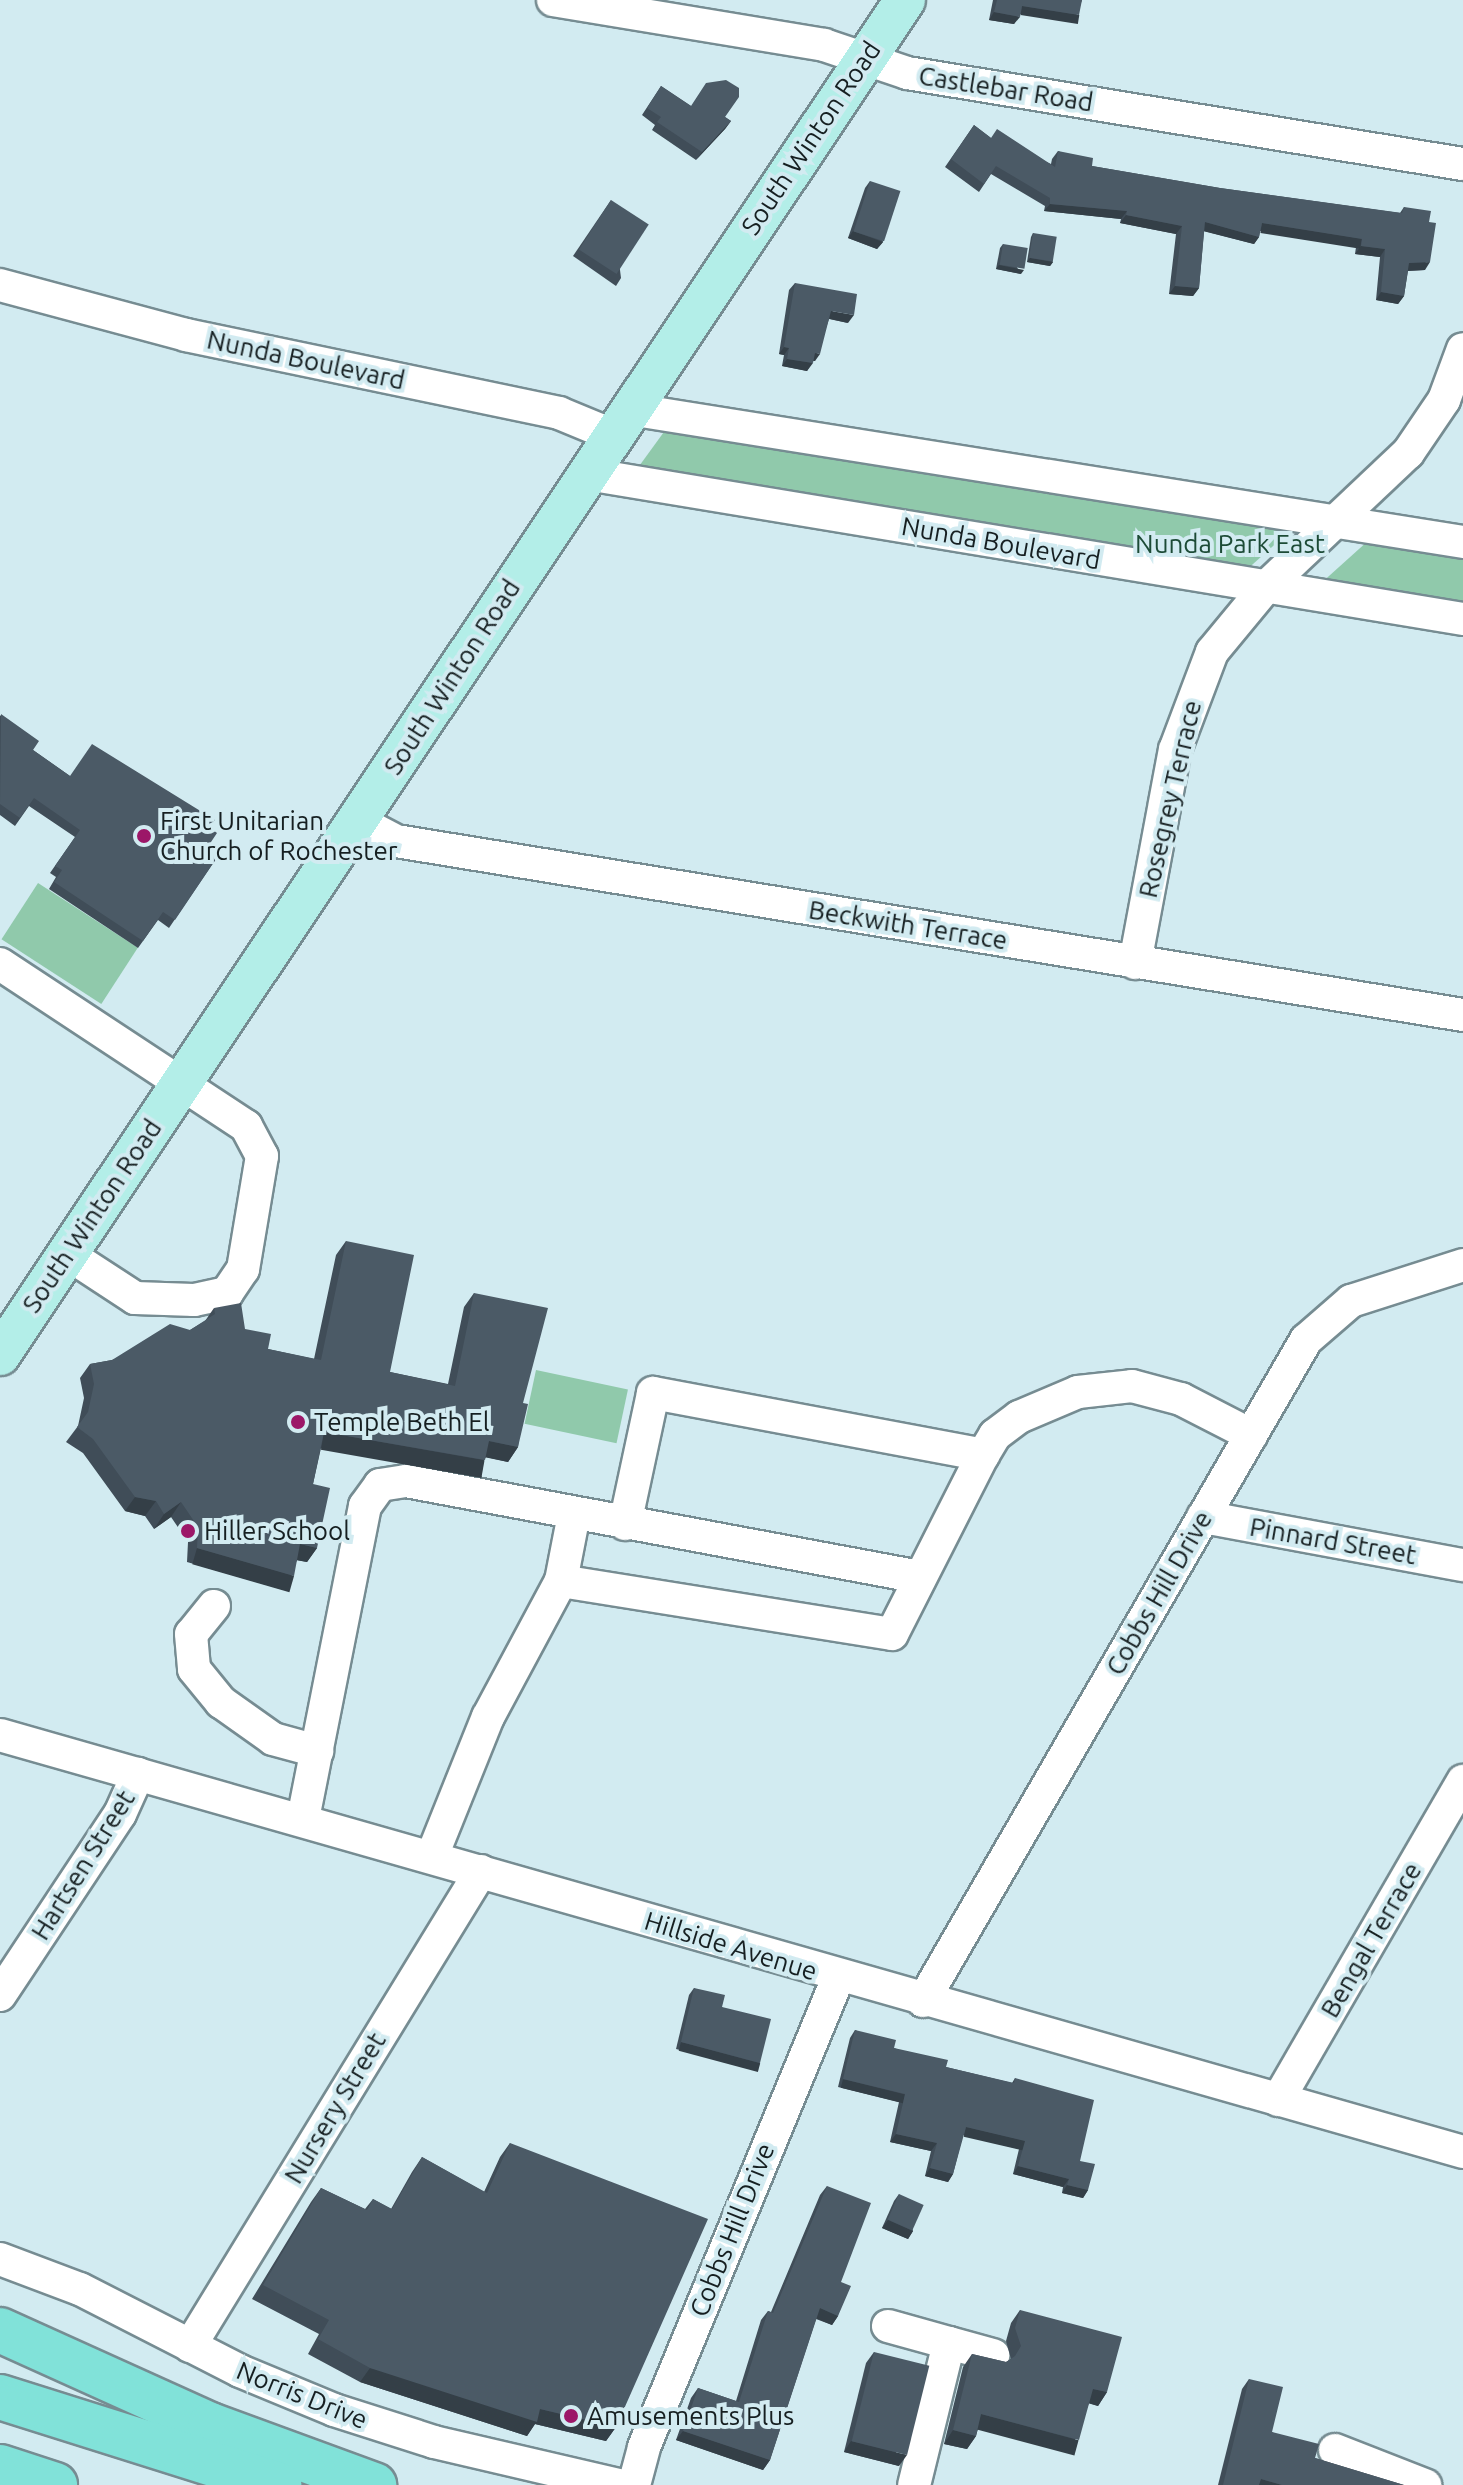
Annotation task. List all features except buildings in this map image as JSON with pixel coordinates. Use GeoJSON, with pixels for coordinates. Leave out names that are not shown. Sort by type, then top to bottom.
{"type":"FeatureCollection","features":[{"type":"Feature","properties":{"kind":"highway"},"geometry":{"type":"LineString","coordinates":[[0,2330],[210,2425],[374,2485]]}},
{"type":"Feature","properties":{"kind":"highway"},"geometry":{"type":"LineString","coordinates":[[0,2397],[279,2485]]}},
{"type":"Feature","properties":{"kind":"highway"},"geometry":{"type":"LineString","coordinates":[[0,2467],[55,2485]]}},
{"type":"Feature","properties":{"kind":"main road","name":"South Winton Road"},"geometry":{"type":"LineString","coordinates":[[0,1355],[358,821],[620,422],[905,0]]}},
{"type":"Feature","properties":{"kind":"street","name":"Castlebar Road"},"geometry":{"type":"LineString","coordinates":[[553,0],[824,45],[863,61],[1463,164]]}},
{"type":"Feature","properties":{"kind":"street","name":"Nunda Boulevard"},"geometry":{"type":"LineString","coordinates":[[0,285],[186,335],[559,413],[1335,521],[1463,542]]}},
{"type":"Feature","properties":{"kind":"street","name":"Rosegrey Terrace"},"geometry":{"type":"LineString","coordinates":[[1135,963],[1186,712],[1212,652],[1265,588],[1427,428],[1463,349]]}},
{"type":"Feature","properties":{"kind":"street","name":"Nunda Boulevard"},"geometry":{"type":"LineString","coordinates":[[587,474],[1463,619]]}},
{"type":"Feature","properties":{"kind":"street","name":"Beckwith Terrace"},"geometry":{"type":"LineString","coordinates":[[358,821],[396,841],[1463,1015]]}},
{"type":"Feature","properties":{"kind":"street"},"geometry":{"type":"LineString","coordinates":[[0,964],[246,1126],[262,1156],[243,1269],[227,1293],[194,1300],[135,1298],[66,1253]]}},
{"type":"Feature","properties":{"kind":"street","name":"Cobbs Hill Drive"},"geometry":{"type":"LineString","coordinates":[[923,2001],[1306,1340],[1332,1312],[1463,1265]]}},
{"type":"Feature","properties":{"kind":"street"},"geometry":{"type":"LineString","coordinates":[[561,1581],[880,1636],[892,1634],[983,1455],[995,1435],[1019,1417],[1078,1392],[1109,1386],[1132,1386],[1181,1399],[1251,1435]]}},
{"type":"Feature","properties":{"kind":"street"},"geometry":{"type":"LineString","coordinates":[[625,1524],[653,1393],[983,1455]]}},
{"type":"Feature","properties":{"kind":"street"},"geometry":{"type":"LineString","coordinates":[[303,1819],[365,1506],[380,1485],[406,1481],[920,1577]]}},
{"type":"Feature","properties":{"kind":"street"},"geometry":{"type":"LineString","coordinates":[[432,1856],[488,1717],[561,1581],[574,1514]]}},
{"type":"Feature","properties":{"kind":"street","name":"Pinnard Street"},"geometry":{"type":"LineString","coordinates":[[1203,1517],[1463,1565]]}},
{"type":"Feature","properties":{"kind":"street"},"geometry":{"type":"LineString","coordinates":[[214,1606],[191,1634],[194,1669],[221,1702],[273,1739],[317,1751]]}},
{"type":"Feature","properties":{"kind":"street","name":"Hillside Avenue"},"geometry":{"type":"LineString","coordinates":[[0,1735],[432,1856],[838,1978],[1463,2152]]}},
{"type":"Feature","properties":{"kind":"street","name":"Hartsen Street"},"geometry":{"type":"LineString","coordinates":[[0,1995],[120,1814],[138,1774]]}},
{"type":"Feature","properties":{"kind":"street","name":"Bengal Terrace"},"geometry":{"type":"LineString","coordinates":[[1278,2100],[1463,1781]]}},
{"type":"Feature","properties":{"kind":"street","name":"Nursery Street"},"geometry":{"type":"LineString","coordinates":[[190,2346],[481,1871]]}},
{"type":"Feature","properties":{"kind":"street","name":"Cobbs Hill Drive"},"geometry":{"type":"LineString","coordinates":[[634,2485],[644,2447],[838,1978]]}},
{"type":"Feature","properties":{"kind":"street","name":"Norris Drive"},"geometry":{"type":"LineString","coordinates":[[0,2259],[80,2289],[286,2392],[371,2423],[619,2485]]}},
{"type":"Feature","properties":{"kind":"street"},"geometry":{"type":"LineString","coordinates":[[888,2326],[993,2355]]}},
{"type":"Feature","properties":{"kind":"street"},"geometry":{"type":"LineString","coordinates":[[914,2485],[949,2343]]}},
{"type":"Feature","properties":{"kind":"street"},"geometry":{"type":"LineString","coordinates":[[1335,2450],[1425,2485]]}},
{"type":"Feature","properties":{"kind":"green space","name":"Nunda Park East"},"geometry":{"type":"Polygon","coordinates":[[[669,425],[1282,525],[1290,531],[1243,573],[637,469],[669,425]]]}},
{"type":"Feature","properties":{"kind":"green space"},"geometry":{"type":"Polygon","coordinates":[[[1369,540],[1463,556],[1463,608],[1319,585],[1369,540]]]}},
{"type":"Feature","properties":{"kind":"green space"},"geometry":{"type":"Polygon","coordinates":[[[38,883],[138,948],[101,1004],[2,939],[38,883]]]}},
{"type":"Feature","properties":{"kind":"green space"},"geometry":{"type":"Polygon","coordinates":[[[536,1370],[628,1390],[617,1443],[525,1424],[536,1370]]]}},
{"type":"Feature","properties":{"kind":"place","name":"First Unitarian Church of Rochester"},"geometry":{"type":"Point","coordinates":[144,836]}},
{"type":"Feature","properties":{"kind":"place","name":"Temple Beth El"},"geometry":{"type":"Point","coordinates":[298,1422]}},
{"type":"Feature","properties":{"kind":"place","name":"Hiller School"},"geometry":{"type":"Point","coordinates":[188,1531]}},
{"type":"Feature","properties":{"kind":"place","name":"Amusements Plus"},"geometry":{"type":"Point","coordinates":[571,2416]}}]}
